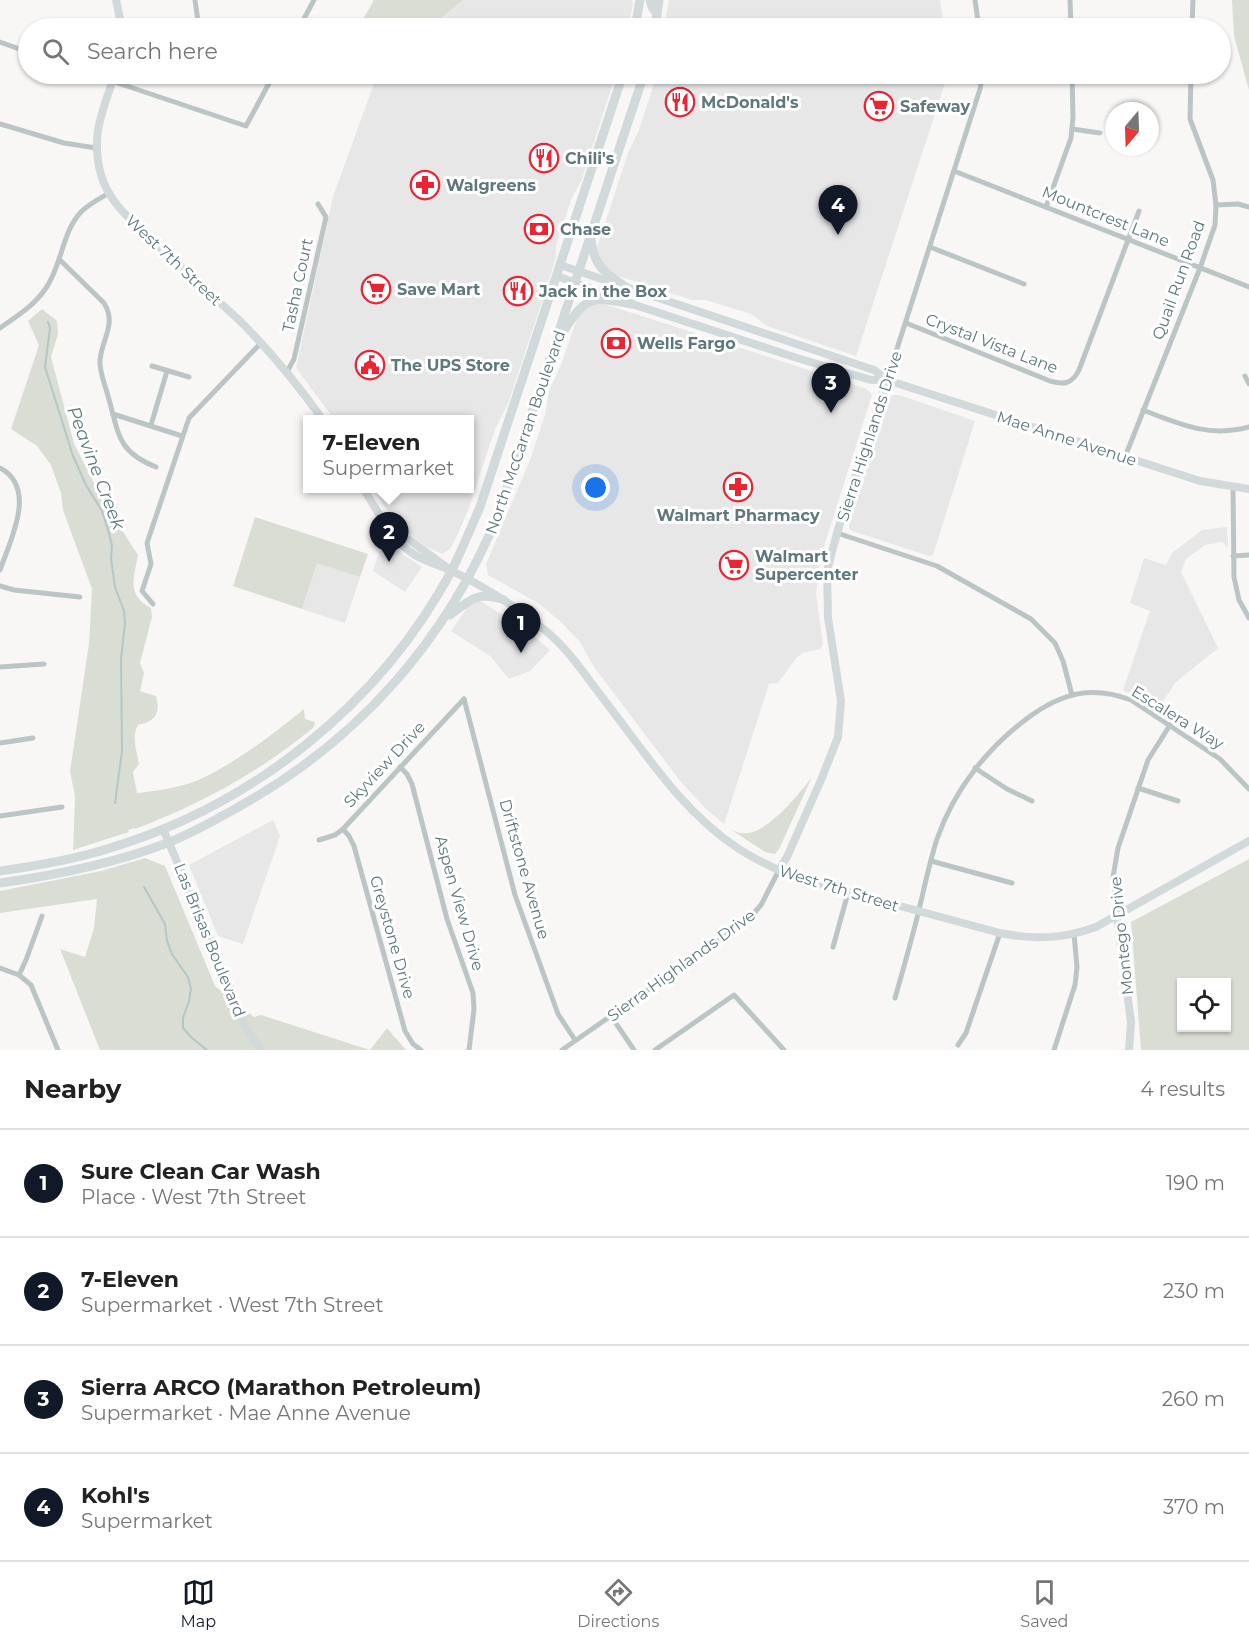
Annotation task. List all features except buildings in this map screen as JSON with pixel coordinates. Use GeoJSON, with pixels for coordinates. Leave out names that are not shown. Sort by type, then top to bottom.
{"type":"FeatureCollection","features":[{"type":"Feature","properties":{"kind":"main road"},"geometry":{"type":"LineString","coordinates":[[116,0],[120,18]]}},
{"type":"Feature","properties":{"kind":"main road"},"geometry":{"type":"LineString","coordinates":[[637,18],[640,0]]}},
{"type":"Feature","properties":{"kind":"main road"},"geometry":{"type":"LineString","coordinates":[[650,0],[657,14]]}},
{"type":"Feature","properties":{"kind":"main road"},"geometry":{"type":"LineString","coordinates":[[656,18],[659,0]]}},
{"type":"Feature","properties":{"kind":"main road","name":"West 7th Street"},"geometry":{"type":"LineString","coordinates":[[112,84],[100,119],[96,148],[108,193],[129,218],[261,343],[287,372],[318,415]]}},
{"type":"Feature","properties":{"kind":"main road","name":"North McCarran Boulevard"},"geometry":{"type":"LineString","coordinates":[[0,871],[75,858],[109,849],[163,829],[244,788],[281,764],[325,730],[367,688],[403,645],[425,614],[451,570],[488,486],[620,84]]}},
{"type":"Feature","properties":{"kind":"main road","name":"North McCarran Boulevard"},"geometry":{"type":"LineString","coordinates":[[0,884],[77,870],[169,842],[256,797],[305,766],[330,747],[397,682],[444,620],[468,579],[499,512],[641,84]]}},
{"type":"Feature","properties":{"kind":"main road"},"geometry":{"type":"LineString","coordinates":[[596,219],[591,235],[595,259],[604,272],[626,287]]}},
{"type":"Feature","properties":{"kind":"main road","name":"Mae Anne Avenue"},"geometry":{"type":"LineString","coordinates":[[560,265],[874,370],[887,380]]}},
{"type":"Feature","properties":{"kind":"main road","name":"Mae Anne Avenue"},"geometry":{"type":"LineString","coordinates":[[557,276],[633,304],[797,358],[871,380],[887,380],[1200,481],[1249,489]]}},
{"type":"Feature","properties":{"kind":"main road"},"geometry":{"type":"LineString","coordinates":[[555,344],[577,310],[585,303],[602,299],[633,304]]}},
{"type":"Feature","properties":{"kind":"main road","name":"Sierra Highlands Drive"},"geometry":{"type":"LineString","coordinates":[[779,870],[817,790],[838,737],[841,701],[827,601],[827,571],[837,533],[887,380]]}},
{"type":"Feature","properties":{"kind":"main road","name":"West 7th Street"},"geometry":{"type":"LineString","coordinates":[[365,493],[379,515],[410,551],[430,564],[451,570],[504,600],[548,632],[564,648],[656,769],[700,818],[740,850],[802,880],[1000,933],[1035,939],[1074,934],[1096,927],[1249,841]]}},
{"type":"Feature","properties":{"kind":"main road"},"geometry":{"type":"LineString","coordinates":[[444,620],[474,598],[492,596],[504,600]]}},
{"type":"Feature","properties":{"kind":"main road","name":"Las Brisas Boulevard"},"geometry":{"type":"LineString","coordinates":[[163,829],[238,1011],[261,1050]]}},
{"type":"Feature","properties":{"kind":"main road","name":"Montego Drive"},"geometry":{"type":"LineString","coordinates":[[1117,915],[1131,1022],[1130,1050]]}},
{"type":"Feature","properties":{"kind":"street"},"geometry":{"type":"LineString","coordinates":[[195,0],[197,18]]}},
{"type":"Feature","properties":{"kind":"street"},"geometry":{"type":"LineString","coordinates":[[304,18],[314,0]]}},
{"type":"Feature","properties":{"kind":"street"},"geometry":{"type":"LineString","coordinates":[[975,0],[978,18]]}},
{"type":"Feature","properties":{"kind":"street"},"geometry":{"type":"LineString","coordinates":[[1070,0],[1071,18]]}},
{"type":"Feature","properties":{"kind":"street"},"geometry":{"type":"LineString","coordinates":[[1192,18],[1193,0]]}},
{"type":"Feature","properties":{"kind":"street"},"geometry":{"type":"LineString","coordinates":[[0,42],[18,48]]}},
{"type":"Feature","properties":{"kind":"street"},"geometry":{"type":"LineString","coordinates":[[133,84],[246,126],[269,84]]}},
{"type":"Feature","properties":{"kind":"street","name":"Sierra Highlands Drive"},"geometry":{"type":"LineString","coordinates":[[887,380],[981,84]]}},
{"type":"Feature","properties":{"kind":"street"},"geometry":{"type":"LineString","coordinates":[[1046,207],[1068,150],[1072,129],[1072,84]]}},
{"type":"Feature","properties":{"kind":"street","name":"Quail Run Road"},"geometry":{"type":"LineString","coordinates":[[1125,457],[1213,231],[1216,205],[1213,180],[1191,127],[1191,84]]}},
{"type":"Feature","properties":{"kind":"street"},"geometry":{"type":"LineString","coordinates":[[0,124],[64,143],[96,148]]}},
{"type":"Feature","properties":{"kind":"street"},"geometry":{"type":"LineString","coordinates":[[1072,129],[1100,132]]}},
{"type":"Feature","properties":{"kind":"street","name":"Mountcrest Lane"},"geometry":{"type":"LineString","coordinates":[[954,171],[1249,287]]}},
{"type":"Feature","properties":{"kind":"street"},"geometry":{"type":"LineString","coordinates":[[0,328],[22,313],[39,297],[53,277],[75,221],[87,206],[108,193]]}},
{"type":"Feature","properties":{"kind":"street","name":"Tasha Court"},"geometry":{"type":"LineString","coordinates":[[287,372],[294,359],[326,217],[318,204]]}},
{"type":"Feature","properties":{"kind":"street"},"geometry":{"type":"LineString","coordinates":[[1216,205],[1249,207]]}},
{"type":"Feature","properties":{"kind":"street"},"geometry":{"type":"LineString","coordinates":[[1128,240],[1139,211]]}},
{"type":"Feature","properties":{"kind":"street","name":"Crystal Vista Lane"},"geometry":{"type":"LineString","coordinates":[[906,323],[1050,381],[1068,383],[1075,379],[1079,370],[1128,240]]}},
{"type":"Feature","properties":{"kind":"street"},"geometry":{"type":"LineString","coordinates":[[930,247],[1024,284]]}},
{"type":"Feature","properties":{"kind":"street"},"geometry":{"type":"LineString","coordinates":[[60,260],[108,309],[110,323],[100,363],[116,430],[134,457],[156,467]]}},
{"type":"Feature","properties":{"kind":"street"},"geometry":{"type":"LineString","coordinates":[[153,604],[142,591],[151,564],[147,543],[189,417],[261,343]]}},
{"type":"Feature","properties":{"kind":"street"},"geometry":{"type":"LineString","coordinates":[[152,366],[189,377]]}},
{"type":"Feature","properties":{"kind":"street"},"geometry":{"type":"LineString","coordinates":[[150,425],[167,370]]}},
{"type":"Feature","properties":{"kind":"street"},"geometry":{"type":"LineString","coordinates":[[1245,376],[1249,384]]}},
{"type":"Feature","properties":{"kind":"street"},"geometry":{"type":"LineString","coordinates":[[1143,410],[1200,430],[1224,432],[1249,428]]}},
{"type":"Feature","properties":{"kind":"street"},"geometry":{"type":"LineString","coordinates":[[113,414],[182,436]]}},
{"type":"Feature","properties":{"kind":"street"},"geometry":{"type":"LineString","coordinates":[[0,468],[9,475],[18,488],[20,503],[0,570]]}},
{"type":"Feature","properties":{"kind":"street"},"geometry":{"type":"LineString","coordinates":[[1233,488],[1233,556],[1236,590],[1249,618]]}},
{"type":"Feature","properties":{"kind":"street"},"geometry":{"type":"LineString","coordinates":[[837,533],[937,566],[1031,619],[1054,643],[1063,661],[1072,695]]}},
{"type":"Feature","properties":{"kind":"street"},"geometry":{"type":"LineString","coordinates":[[1233,556],[1249,555]]}},
{"type":"Feature","properties":{"kind":"street"},"geometry":{"type":"LineString","coordinates":[[0,586],[14,590],[80,597]]}},
{"type":"Feature","properties":{"kind":"street"},"geometry":{"type":"LineString","coordinates":[[0,667],[44,664]]}},
{"type":"Feature","properties":{"kind":"street","name":"Escalera Way"},"geometry":{"type":"LineString","coordinates":[[895,998],[931,861],[954,801],[975,768],[990,750],[1018,724],[1050,703],[1072,695],[1095,692],[1118,695],[1131,700],[1220,759],[1249,789]]}},
{"type":"Feature","properties":{"kind":"street","name":"Skyview Drive"},"geometry":{"type":"LineString","coordinates":[[319,840],[335,835],[343,829],[464,699]]}},
{"type":"Feature","properties":{"kind":"street","name":"Driftstone Avenue"},"geometry":{"type":"LineString","coordinates":[[464,699],[519,908],[558,1014],[575,1041]]}},
{"type":"Feature","properties":{"kind":"street","name":"Montego Drive"},"geometry":{"type":"LineString","coordinates":[[1117,915],[1113,877],[1115,857],[1148,760],[1170,724]]}},
{"type":"Feature","properties":{"kind":"street"},"geometry":{"type":"LineString","coordinates":[[0,743],[33,738]]}},
{"type":"Feature","properties":{"kind":"street","name":"Aspen View Drive"},"geometry":{"type":"LineString","coordinates":[[400,767],[412,784],[447,919],[473,993],[474,1009],[469,1050]]}},
{"type":"Feature","properties":{"kind":"street"},"geometry":{"type":"LineString","coordinates":[[975,768],[1007,789],[1032,801]]}},
{"type":"Feature","properties":{"kind":"street"},"geometry":{"type":"LineString","coordinates":[[1138,788],[1178,801]]}},
{"type":"Feature","properties":{"kind":"street"},"geometry":{"type":"LineString","coordinates":[[0,816],[62,807]]}},
{"type":"Feature","properties":{"kind":"street","name":"Greystone Drive"},"geometry":{"type":"LineString","coordinates":[[343,829],[354,846],[405,1031],[414,1044],[422,1050]]}},
{"type":"Feature","properties":{"kind":"street"},"geometry":{"type":"LineString","coordinates":[[931,861],[1012,883]]}},
{"type":"Feature","properties":{"kind":"street","name":"Sierra Highlands Drive"},"geometry":{"type":"LineString","coordinates":[[562,1050],[748,920],[761,905],[779,870]]}},
{"type":"Feature","properties":{"kind":"street"},"geometry":{"type":"LineString","coordinates":[[832,947],[848,893]]}},
{"type":"Feature","properties":{"kind":"street"},"geometry":{"type":"LineString","coordinates":[[19,975],[42,916]]}},
{"type":"Feature","properties":{"kind":"street"},"geometry":{"type":"LineString","coordinates":[[958,1045],[966,1033],[1000,933]]}},
{"type":"Feature","properties":{"kind":"street"},"geometry":{"type":"LineString","coordinates":[[1054,1050],[1075,985],[1077,967],[1074,934]]}},
{"type":"Feature","properties":{"kind":"street"},"geometry":{"type":"LineString","coordinates":[[0,968],[19,975],[34,991],[58,1050]]}},
{"type":"Feature","properties":{"kind":"street"},"geometry":{"type":"LineString","coordinates":[[655,1050],[734,995],[784,1050]]}},
{"type":"Feature","properties":{"kind":"street"},"geometry":{"type":"LineString","coordinates":[[611,1016],[634,1050]]}},
{"type":"Feature","properties":{"kind":"shaded area"},"geometry":{"type":"Polygon","coordinates":[[[374,0],[463,0],[441,18],[364,18],[374,0]]]}},
{"type":"Feature","properties":{"kind":"shaded area"},"geometry":{"type":"Polygon","coordinates":[[[463,0],[632,0],[633,4],[630,18],[441,18],[463,0]]]}},
{"type":"Feature","properties":{"kind":"shaded area"},"geometry":{"type":"Polygon","coordinates":[[[669,0],[940,0],[943,18],[666,18],[669,0]]]}},
{"type":"Feature","properties":{"kind":"shaded area"},"geometry":{"type":"Polygon","coordinates":[[[1232,0],[1249,0],[1249,90],[1234,36],[1232,0]]]}},
{"type":"Feature","properties":{"kind":"shaded area"},"geometry":{"type":"Polygon","coordinates":[[[374,84],[613,84],[582,179],[571,200],[556,246],[556,257],[549,280],[508,404],[495,429],[474,493],[474,415],[331,415],[296,368],[333,197],[374,84]]]}},
{"type":"Feature","properties":{"kind":"shaded area"},"geometry":{"type":"Polygon","coordinates":[[[654,84],[945,84],[856,356],[767,326],[751,314],[706,300],[692,300],[615,275],[605,268],[597,251],[598,245],[628,153],[639,130],[654,84]]]}},
{"type":"Feature","properties":{"kind":"shaded area"},"geometry":{"type":"Polygon","coordinates":[[[604,304],[692,332],[701,338],[705,345],[726,352],[737,347],[867,389],[872,395],[820,559],[816,594],[823,645],[820,649],[803,653],[797,657],[778,683],[769,684],[724,824],[705,808],[681,782],[594,667],[580,642],[538,603],[488,575],[486,564],[530,460],[545,415],[549,391],[561,365],[579,312],[592,305],[604,304]]]}},
{"type":"Feature","properties":{"kind":"shaded area"},"geometry":{"type":"Polygon","coordinates":[[[42,309],[57,321],[58,334],[51,357],[74,444],[98,491],[117,503],[118,524],[138,555],[134,578],[135,592],[143,603],[151,608],[152,617],[140,663],[144,673],[140,691],[156,696],[158,708],[152,719],[138,725],[135,734],[139,764],[133,772],[137,793],[182,786],[209,775],[252,749],[304,709],[305,719],[315,722],[314,727],[294,743],[229,786],[183,809],[128,830],[129,832],[73,850],[75,797],[70,771],[89,644],[92,589],[63,510],[61,493],[51,465],[37,446],[11,429],[39,345],[28,321],[42,309]]]}},
{"type":"Feature","properties":{"kind":"shaded area"},"geometry":{"type":"Polygon","coordinates":[[[899,395],[975,421],[933,555],[929,556],[852,531],[849,528],[890,397],[899,395]]]}},
{"type":"Feature","properties":{"kind":"shaded area"},"geometry":{"type":"Polygon","coordinates":[[[376,493],[474,493],[458,534],[450,549],[442,554],[425,546],[404,530],[376,493]]]}},
{"type":"Feature","properties":{"kind":"shaded area"},"geometry":{"type":"Polygon","coordinates":[[[255,517],[368,554],[360,577],[317,563],[302,609],[233,586],[255,517]]]}},
{"type":"Feature","properties":{"kind":"shaded area"},"geometry":{"type":"Polygon","coordinates":[[[1227,527],[1228,548],[1222,542],[1205,545],[1186,559],[1181,572],[1218,648],[1175,683],[1158,709],[1123,690],[1150,611],[1130,603],[1144,558],[1166,565],[1172,553],[1202,530],[1227,527]]]}},
{"type":"Feature","properties":{"kind":"shaded area"},"geometry":{"type":"Polygon","coordinates":[[[388,542],[422,567],[405,592],[373,571],[379,552],[388,542]]]}},
{"type":"Feature","properties":{"kind":"shaded area"},"geometry":{"type":"Polygon","coordinates":[[[317,562],[360,577],[345,623],[302,609],[317,562]]]}},
{"type":"Feature","properties":{"kind":"shaded area"},"geometry":{"type":"Polygon","coordinates":[[[480,601],[528,631],[550,650],[530,671],[509,679],[490,656],[451,631],[468,606],[480,601]]]}},
{"type":"Feature","properties":{"kind":"shaded area"},"geometry":{"type":"Polygon","coordinates":[[[812,777],[775,854],[765,852],[730,829],[748,833],[765,826],[783,810],[812,777]]]}},
{"type":"Feature","properties":{"kind":"shaded area"},"geometry":{"type":"Polygon","coordinates":[[[273,820],[280,836],[243,944],[218,936],[189,865],[273,820]]]}},
{"type":"Feature","properties":{"kind":"shaded area"},"geometry":{"type":"Polygon","coordinates":[[[145,858],[165,866],[215,986],[254,1017],[261,1015],[370,1050],[100,1050],[60,949],[85,957],[94,928],[97,899],[0,913],[0,891],[101,871],[145,858]]]}},
{"type":"Feature","properties":{"kind":"shaded area"},"geometry":{"type":"Polygon","coordinates":[[[1249,859],[1249,1050],[1141,1050],[1131,922],[1249,859]]]}},
{"type":"Feature","properties":{"kind":"shaded area"},"geometry":{"type":"Polygon","coordinates":[[[387,1028],[406,1050],[370,1050],[387,1028]]]}},
{"type":"Feature","properties":{"kind":"waterway","name":"Peavine Creek"},"geometry":{"type":"LineString","coordinates":[[48,322],[50,328],[45,367],[73,456],[86,485],[102,511],[112,546],[111,558],[115,587],[124,611],[121,659],[122,751],[115,803]]}},
{"type":"Feature","properties":{"kind":"waterway","name":"Peavine Creek"},"geometry":{"type":"LineString","coordinates":[[144,887],[165,924],[167,941],[172,954],[188,977],[191,989],[183,1018],[183,1028],[207,1050]]}},
{"type":"Feature","properties":{"kind":"place","name":"McDonald's"},"geometry":{"type":"Point","coordinates":[680,102]}},
{"type":"Feature","properties":{"kind":"place","name":"Safeway"},"geometry":{"type":"Point","coordinates":[879,106]}},
{"type":"Feature","properties":{"kind":"place","name":"Chili's"},"geometry":{"type":"Point","coordinates":[544,158]}},
{"type":"Feature","properties":{"kind":"place","name":"Walgreens"},"geometry":{"type":"Point","coordinates":[425,185]}},
{"type":"Feature","properties":{"kind":"place","name":"Chase"},"geometry":{"type":"Point","coordinates":[539,229]}},
{"type":"Feature","properties":{"kind":"place","name":"Kohl's"},"geometry":{"type":"Point","coordinates":[838,235]}},
{"type":"Feature","properties":{"kind":"place","name":"Save Mart"},"geometry":{"type":"Point","coordinates":[376,289]}},
{"type":"Feature","properties":{"kind":"place","name":"Jack in the Box"},"geometry":{"type":"Point","coordinates":[518,291]}},
{"type":"Feature","properties":{"kind":"place","name":"Wells Fargo"},"geometry":{"type":"Point","coordinates":[616,343]}},
{"type":"Feature","properties":{"kind":"place","name":"The UPS Store"},"geometry":{"type":"Point","coordinates":[370,365]}},
{"type":"Feature","properties":{"kind":"place","name":"Sierra ARCO (Marathon Petroleum)"},"geometry":{"type":"Point","coordinates":[831,413]}},
{"type":"Feature","properties":{"kind":"place","name":"Walmart Pharmacy"},"geometry":{"type":"Point","coordinates":[738,487]}},
{"type":"Feature","properties":{"kind":"place","name":"7-Eleven"},"geometry":{"type":"Point","coordinates":[389,562]}},
{"type":"Feature","properties":{"kind":"place","name":"Walmart Supercenter"},"geometry":{"type":"Point","coordinates":[734,565]}},
{"type":"Feature","properties":{"kind":"place","name":"Sure Clean Car Wash"},"geometry":{"type":"Point","coordinates":[521,653]}}]}
